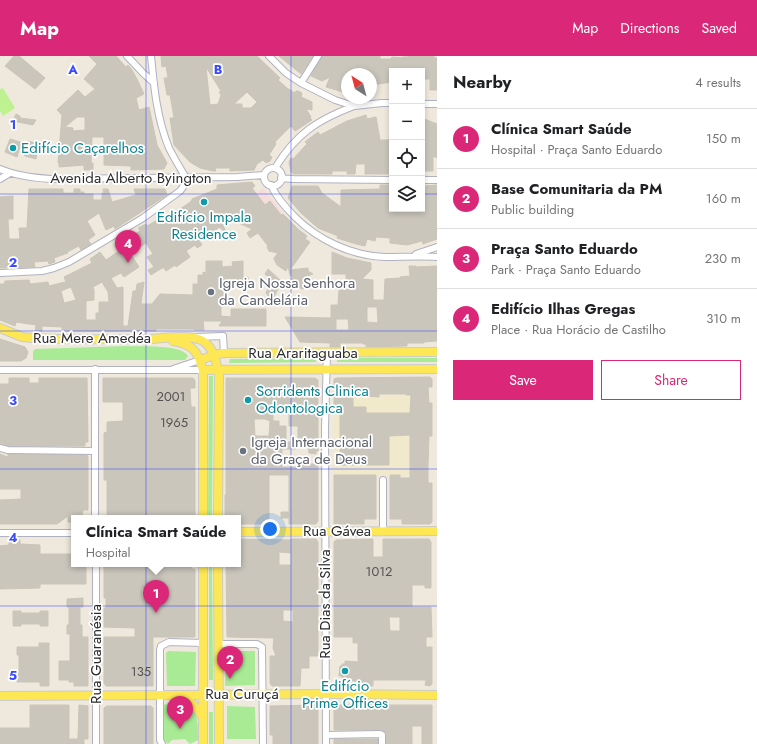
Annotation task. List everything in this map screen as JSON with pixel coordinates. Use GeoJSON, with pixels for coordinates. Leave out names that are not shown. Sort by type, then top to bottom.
{"type":"FeatureCollection","features":[{"type":"Feature","properties":{"kind":"main road","name":"Rua Mere Amedéa"},"geometry":{"type":"LineString","coordinates":[[0,328],[22,337],[32,338],[190,337],[204,342],[214,355],[218,369],[218,515]]}},
{"type":"Feature","properties":{"kind":"main road","name":"Rua Mere Amedéa"},"geometry":{"type":"LineString","coordinates":[[163,338],[182,342],[196,352],[203,370],[203,515]]}},
{"type":"Feature","properties":{"kind":"main road","name":"Rua Araritaguaba"},"geometry":{"type":"LineString","coordinates":[[200,360],[224,353],[437,352]]}},
{"type":"Feature","properties":{"kind":"main road","name":"Rua Araritaguaba"},"geometry":{"type":"LineString","coordinates":[[203,370],[327,368],[437,369]]}},
{"type":"Feature","properties":{"kind":"main road","name":"Rua Gávea"},"geometry":{"type":"LineString","coordinates":[[241,532],[437,531]]}},
{"type":"Feature","properties":{"kind":"main road"},"geometry":{"type":"LineString","coordinates":[[203,567],[203,744]]}},
{"type":"Feature","properties":{"kind":"main road"},"geometry":{"type":"LineString","coordinates":[[218,567],[219,744]]}},
{"type":"Feature","properties":{"kind":"main road","name":"Rua Curuçá"},"geometry":{"type":"LineString","coordinates":[[0,696],[96,694],[437,695]]}},
{"type":"Feature","properties":{"kind":"main road"},"geometry":{"type":"LineString","coordinates":[[178,694],[191,702],[201,713],[203,718]]}},
{"type":"Feature","properties":{"kind":"street"},"geometry":{"type":"LineString","coordinates":[[127,56],[154,83]]}},
{"type":"Feature","properties":{"kind":"street"},"geometry":{"type":"LineString","coordinates":[[0,273],[42,271],[70,262],[143,218],[176,196],[183,186],[186,178],[170,149],[163,132],[154,83],[151,56]]}},
{"type":"Feature","properties":{"kind":"street"},"geometry":{"type":"LineString","coordinates":[[269,56],[286,73],[301,83],[335,100],[354,106]]}},
{"type":"Feature","properties":{"kind":"street"},"geometry":{"type":"LineString","coordinates":[[301,83],[318,56]]}},
{"type":"Feature","properties":{"kind":"street"},"geometry":{"type":"LineString","coordinates":[[389,103],[382,102],[354,106],[321,120],[298,137],[288,148],[275,168],[267,170],[264,175],[266,183],[271,185],[280,200],[301,223],[325,239],[350,250],[362,254],[384,257],[437,257]]}},
{"type":"Feature","properties":{"kind":"street"},"geometry":{"type":"LineString","coordinates":[[425,104],[437,104]]}},
{"type":"Feature","properties":{"kind":"street"},"geometry":{"type":"LineString","coordinates":[[425,105],[437,108]]}},
{"type":"Feature","properties":{"kind":"street"},"geometry":{"type":"LineString","coordinates":[[271,185],[277,184],[281,178],[280,172],[275,168]]}},
{"type":"Feature","properties":{"kind":"street","name":"Avenida Alberto Byington"},"geometry":{"type":"LineString","coordinates":[[0,169],[10,173],[35,178],[52,179],[186,178],[264,175]]}},
{"type":"Feature","properties":{"kind":"street"},"geometry":{"type":"LineString","coordinates":[[0,179],[10,173]]}},
{"type":"Feature","properties":{"kind":"street"},"geometry":{"type":"LineString","coordinates":[[281,178],[389,180]]}},
{"type":"Feature","properties":{"kind":"street"},"geometry":{"type":"LineString","coordinates":[[425,180],[437,180]]}},
{"type":"Feature","properties":{"kind":"street"},"geometry":{"type":"LineString","coordinates":[[410,256],[437,247]]}},
{"type":"Feature","properties":{"kind":"street"},"geometry":{"type":"LineString","coordinates":[[190,337],[223,336],[224,353]]}},
{"type":"Feature","properties":{"kind":"street","name":"Rua Dias da Silva"},"geometry":{"type":"LineString","coordinates":[[326,744],[325,428],[327,352]]}},
{"type":"Feature","properties":{"kind":"street","name":"Rua Araritaguaba"},"geometry":{"type":"LineString","coordinates":[[171,369],[200,360]]}},
{"type":"Feature","properties":{"kind":"street"},"geometry":{"type":"LineString","coordinates":[[95,369],[95,515]]}},
{"type":"Feature","properties":{"kind":"street","name":"Rua Araritaguaba"},"geometry":{"type":"LineString","coordinates":[[0,370],[203,370]]}},
{"type":"Feature","properties":{"kind":"street"},"geometry":{"type":"LineString","coordinates":[[0,448],[8,450],[95,451]]}},
{"type":"Feature","properties":{"kind":"street"},"geometry":{"type":"LineString","coordinates":[[383,480],[383,531]]}},
{"type":"Feature","properties":{"kind":"street"},"geometry":{"type":"LineString","coordinates":[[0,533],[71,533]]}},
{"type":"Feature","properties":{"kind":"street","name":"Rua Guaranésia"},"geometry":{"type":"LineString","coordinates":[[96,567],[96,744]]}},
{"type":"Feature","properties":{"kind":"street"},"geometry":{"type":"LineString","coordinates":[[162,744],[160,740],[161,646],[168,642],[203,643]]}},
{"type":"Feature","properties":{"kind":"street"},"geometry":{"type":"LineString","coordinates":[[219,644],[257,644],[262,647],[263,744]]}},
{"type":"Feature","properties":{"kind":"street"},"geometry":{"type":"LineString","coordinates":[[326,735],[380,734],[382,735],[382,744]]}},
{"type":"Feature","properties":{"kind":"shaded area"},"geometry":{"type":"Polygon","coordinates":[[[263,188],[282,212],[260,230],[245,202],[263,188]]]}},
{"type":"Feature","properties":{"kind":"shaded area"},"geometry":{"type":"Polygon","coordinates":[[[334,395],[364,395],[364,397],[382,397],[382,395],[411,395],[410,475],[334,475],[334,395]]]}},
{"type":"Feature","properties":{"kind":"green space"},"geometry":{"type":"Polygon","coordinates":[[[3,88],[15,108],[3,116],[0,111],[0,89],[3,88]]]}},
{"type":"Feature","properties":{"kind":"green space"},"geometry":{"type":"Polygon","coordinates":[[[128,346],[170,348],[184,352],[188,356],[185,360],[33,360],[33,351],[35,349],[128,346]]]}},
{"type":"Feature","properties":{"kind":"green space"},"geometry":{"type":"Polygon","coordinates":[[[316,358],[316,362],[229,363],[230,359],[316,358]]]}},
{"type":"Feature","properties":{"kind":"green space"},"geometry":{"type":"Polygon","coordinates":[[[337,358],[437,358],[437,362],[337,362],[337,358]]]}},
{"type":"Feature","properties":{"kind":"green space"},"geometry":{"type":"Polygon","coordinates":[[[209,376],[213,376],[212,515],[208,515],[209,376]]]}},
{"type":"Feature","properties":{"kind":"green space"},"geometry":{"type":"Polygon","coordinates":[[[209,567],[212,567],[213,680],[209,680],[209,567]]]}},
{"type":"Feature","properties":{"kind":"green space"},"geometry":{"type":"Polygon","coordinates":[[[168,651],[196,652],[195,686],[167,686],[166,653],[168,651]]]}},
{"type":"Feature","properties":{"kind":"green space"},"geometry":{"type":"Polygon","coordinates":[[[226,651],[255,651],[255,685],[225,686],[226,651]]]}},
{"type":"Feature","properties":{"kind":"green space"},"geometry":{"type":"Polygon","coordinates":[[[171,702],[187,705],[192,708],[197,719],[198,740],[190,744],[185,739],[172,740],[168,744],[163,739],[164,705],[171,702]]]}},
{"type":"Feature","properties":{"kind":"green space"},"geometry":{"type":"Polygon","coordinates":[[[227,706],[255,707],[256,739],[227,739],[227,706]]]}},
{"type":"Feature","properties":{"kind":"green space"},"geometry":{"type":"Polygon","coordinates":[[[209,712],[213,712],[213,744],[209,744],[209,712]]]}},
{"type":"Feature","properties":{"kind":"building"},"geometry":{"type":"Polygon","coordinates":[[[14,56],[19,56],[45,78],[35,89],[5,66],[14,56]]]}},
{"type":"Feature","properties":{"kind":"building"},"geometry":{"type":"Polygon","coordinates":[[[89,56],[116,56],[126,67],[128,65],[132,70],[144,94],[136,98],[139,110],[149,107],[157,145],[167,163],[164,169],[131,170],[131,166],[104,165],[104,137],[92,137],[91,163],[93,163],[93,170],[84,170],[84,165],[59,167],[58,163],[62,115],[57,110],[78,90],[85,97],[95,89],[84,79],[97,64],[89,56]],[[77,117],[65,127],[73,128],[73,131],[85,130],[85,117],[77,117]]]}},
{"type":"Feature","properties":{"kind":"building"},"geometry":{"type":"Polygon","coordinates":[[[161,56],[257,56],[280,78],[278,80],[287,88],[295,93],[298,91],[302,93],[301,97],[312,102],[312,110],[306,109],[312,120],[295,131],[291,126],[275,142],[276,144],[269,155],[272,157],[270,161],[266,163],[263,160],[257,164],[254,170],[230,171],[230,168],[215,168],[216,171],[213,171],[200,168],[190,162],[174,145],[170,118],[174,118],[170,95],[167,95],[164,78],[168,78],[166,66],[162,67],[161,56]],[[206,67],[210,105],[218,104],[221,95],[219,92],[221,91],[206,67]],[[247,92],[234,104],[242,104],[242,108],[251,108],[257,102],[247,92]]]}},
{"type":"Feature","properties":{"kind":"building"},"geometry":{"type":"Polygon","coordinates":[[[279,56],[313,56],[301,74],[279,56]]]}},
{"type":"Feature","properties":{"kind":"building"},"geometry":{"type":"Polygon","coordinates":[[[322,56],[380,56],[380,59],[391,59],[392,57],[403,58],[408,56],[434,56],[434,58],[437,58],[437,90],[430,90],[430,79],[425,79],[425,68],[389,68],[389,82],[377,84],[377,68],[341,68],[341,92],[326,87],[330,77],[322,81],[311,76],[322,56]]]}},
{"type":"Feature","properties":{"kind":"building"},"geometry":{"type":"Polygon","coordinates":[[[16,114],[20,116],[20,118],[36,120],[33,125],[13,121],[16,114]]]}},
{"type":"Feature","properties":{"kind":"building"},"geometry":{"type":"Polygon","coordinates":[[[366,115],[367,119],[376,117],[380,140],[389,140],[389,174],[365,174],[365,164],[356,164],[355,174],[347,174],[347,171],[332,171],[332,174],[294,174],[291,172],[289,162],[291,158],[293,159],[307,144],[305,142],[318,132],[320,135],[347,121],[366,115]]]}},
{"type":"Feature","properties":{"kind":"building"},"geometry":{"type":"Polygon","coordinates":[[[425,119],[437,124],[437,158],[433,156],[433,171],[425,171],[425,119]]]}},
{"type":"Feature","properties":{"kind":"building"},"geometry":{"type":"Polygon","coordinates":[[[10,139],[27,144],[28,141],[38,144],[36,159],[25,156],[20,147],[17,157],[5,152],[10,139]]]}},
{"type":"Feature","properties":{"kind":"building"},"geometry":{"type":"Polygon","coordinates":[[[252,182],[255,186],[252,188],[265,205],[270,201],[281,215],[283,214],[307,236],[305,239],[310,242],[290,270],[308,268],[308,271],[313,274],[304,277],[307,288],[302,289],[295,285],[292,286],[291,280],[293,277],[290,275],[288,266],[286,271],[277,265],[274,258],[278,253],[269,251],[268,246],[258,233],[250,238],[247,233],[252,229],[230,219],[220,220],[227,233],[219,227],[210,236],[209,234],[199,240],[202,245],[197,248],[195,245],[186,251],[190,257],[176,267],[175,265],[166,271],[162,268],[151,275],[148,270],[154,267],[147,257],[153,254],[146,243],[130,253],[139,267],[124,277],[121,273],[111,278],[117,288],[123,287],[123,326],[128,326],[133,291],[136,291],[137,284],[144,282],[141,304],[152,304],[160,294],[193,295],[193,284],[198,284],[198,275],[203,275],[203,272],[206,273],[206,261],[222,261],[222,267],[233,266],[232,262],[243,261],[243,277],[248,277],[248,284],[227,284],[227,306],[221,306],[221,316],[231,317],[231,309],[266,309],[266,326],[219,326],[222,321],[203,321],[204,330],[156,329],[156,331],[62,331],[62,327],[42,326],[42,331],[35,331],[36,325],[16,322],[15,326],[0,320],[0,284],[4,284],[5,281],[29,280],[30,284],[48,282],[49,286],[66,282],[64,277],[92,263],[90,259],[100,252],[106,260],[132,242],[129,238],[140,231],[138,228],[146,224],[147,226],[159,219],[160,222],[189,203],[192,199],[217,189],[217,185],[252,182]],[[102,282],[93,287],[94,300],[86,301],[86,320],[96,320],[96,313],[99,313],[99,302],[109,302],[108,292],[102,282]],[[71,287],[61,291],[64,303],[76,300],[71,287]]]}},
{"type":"Feature","properties":{"kind":"building"},"geometry":{"type":"Polygon","coordinates":[[[380,185],[389,185],[389,212],[425,212],[425,186],[437,185],[437,239],[423,244],[422,241],[407,245],[390,243],[390,238],[376,237],[375,241],[367,239],[365,246],[356,244],[337,238],[338,236],[318,228],[301,213],[288,198],[292,186],[318,186],[322,193],[341,207],[341,190],[380,189],[380,185]]]}},
{"type":"Feature","properties":{"kind":"building"},"geometry":{"type":"Polygon","coordinates":[[[29,189],[63,189],[63,193],[74,193],[74,189],[80,189],[80,192],[84,192],[84,194],[93,194],[93,200],[102,200],[102,193],[104,193],[103,189],[108,189],[112,202],[136,195],[134,189],[165,189],[167,195],[115,229],[114,226],[106,230],[99,213],[87,221],[95,235],[88,240],[91,244],[81,250],[79,246],[67,252],[68,253],[54,258],[55,262],[49,264],[48,261],[34,262],[35,267],[0,268],[0,197],[13,196],[13,219],[8,219],[9,239],[20,239],[19,228],[27,228],[29,189]]]}},
{"type":"Feature","properties":{"kind":"building"},"geometry":{"type":"Polygon","coordinates":[[[332,252],[347,258],[371,263],[371,270],[362,279],[373,280],[373,300],[384,300],[385,279],[410,276],[409,266],[437,266],[437,341],[407,343],[407,346],[366,347],[366,344],[363,343],[340,343],[340,347],[330,347],[330,343],[300,342],[285,317],[331,318],[331,305],[338,305],[339,290],[346,287],[346,274],[332,274],[332,252]],[[367,307],[367,322],[378,323],[377,307],[367,307]],[[336,319],[336,330],[349,330],[348,319],[336,319]]]}},
{"type":"Feature","properties":{"kind":"building"},"geometry":{"type":"Polygon","coordinates":[[[268,269],[281,281],[272,301],[266,293],[272,280],[265,274],[268,269]]]}},
{"type":"Feature","properties":{"kind":"building"},"geometry":{"type":"Polygon","coordinates":[[[0,339],[25,347],[28,352],[26,358],[21,361],[0,361],[0,339]]]}},
{"type":"Feature","properties":{"kind":"building"},"geometry":{"type":"Polygon","coordinates":[[[430,377],[432,379],[432,387],[428,387],[429,403],[432,403],[432,436],[429,436],[428,465],[428,483],[432,483],[432,522],[430,524],[402,524],[402,519],[390,519],[390,475],[400,475],[400,478],[410,478],[410,435],[389,436],[389,465],[340,465],[340,410],[336,410],[336,406],[334,406],[334,379],[430,377]],[[379,394],[379,397],[353,395],[353,407],[366,407],[366,413],[410,413],[411,395],[379,394]]]}},
{"type":"Feature","properties":{"kind":"building"},"geometry":{"type":"Polygon","coordinates":[[[9,378],[29,378],[29,383],[39,383],[39,378],[87,378],[88,442],[85,442],[85,446],[9,446],[0,443],[0,384],[9,384],[9,378]]]}},
{"type":"Feature","properties":{"kind":"building"},"geometry":{"type":"Polygon","coordinates":[[[103,378],[193,378],[195,380],[195,388],[190,388],[191,407],[195,407],[195,515],[107,515],[107,480],[104,480],[104,433],[107,432],[107,422],[123,421],[123,402],[103,402],[103,378]]]}},
{"type":"Feature","properties":{"kind":"building"},"geometry":{"type":"Polygon","coordinates":[[[226,378],[315,378],[318,380],[318,451],[316,451],[316,454],[309,453],[308,442],[298,442],[298,426],[289,426],[289,407],[273,408],[273,421],[279,421],[279,426],[286,426],[286,442],[296,442],[296,449],[282,449],[282,467],[299,467],[299,464],[318,464],[318,521],[316,524],[289,524],[289,518],[281,518],[281,512],[289,512],[289,475],[269,475],[269,524],[241,524],[241,515],[225,515],[226,378]],[[254,419],[255,436],[269,436],[270,421],[265,419],[254,419]]]}},
{"type":"Feature","properties":{"kind":"building"},"geometry":{"type":"Polygon","coordinates":[[[0,454],[8,457],[8,454],[87,455],[88,457],[88,510],[83,510],[82,515],[71,515],[71,522],[68,522],[68,516],[57,524],[0,524],[0,500],[21,499],[21,489],[0,489],[0,454]]]}},
{"type":"Feature","properties":{"kind":"building"},"geometry":{"type":"Polygon","coordinates":[[[334,475],[376,475],[376,519],[364,519],[364,524],[334,524],[334,475]]]}},
{"type":"Feature","properties":{"kind":"building"},"geometry":{"type":"Polygon","coordinates":[[[241,539],[316,539],[318,542],[318,656],[309,656],[309,668],[301,668],[300,686],[272,686],[270,683],[270,656],[276,656],[273,648],[274,638],[227,637],[226,567],[241,567],[241,539]],[[279,552],[279,565],[291,565],[291,553],[279,552]],[[283,610],[283,621],[293,622],[293,610],[283,610]]]}},
{"type":"Feature","properties":{"kind":"building"},"geometry":{"type":"Polygon","coordinates":[[[373,539],[373,557],[383,557],[383,539],[429,539],[431,542],[431,588],[425,588],[425,585],[412,585],[412,607],[431,607],[432,637],[426,637],[426,647],[432,647],[432,684],[430,686],[425,685],[426,680],[373,680],[373,686],[363,686],[363,682],[344,680],[342,676],[339,676],[340,666],[345,664],[345,661],[358,662],[358,643],[353,643],[353,637],[334,637],[334,542],[336,540],[373,539]],[[389,617],[390,631],[400,631],[400,617],[389,617]]]}},
{"type":"Feature","properties":{"kind":"building"},"geometry":{"type":"Polygon","coordinates":[[[9,540],[20,540],[20,544],[40,545],[40,554],[71,554],[71,567],[86,567],[86,584],[40,584],[40,588],[0,589],[0,546],[9,545],[9,540]]]}},
{"type":"Feature","properties":{"kind":"building"},"geometry":{"type":"Polygon","coordinates":[[[104,567],[191,567],[192,569],[195,569],[195,637],[153,637],[153,686],[106,686],[104,683],[104,637],[135,637],[135,628],[104,627],[104,608],[106,608],[106,598],[104,598],[104,567]],[[142,588],[142,598],[153,598],[153,590],[142,588]]]}},
{"type":"Feature","properties":{"kind":"building"},"geometry":{"type":"Polygon","coordinates":[[[83,598],[83,607],[80,607],[80,625],[82,625],[82,637],[88,637],[88,686],[74,686],[74,682],[69,682],[69,680],[59,680],[59,661],[70,661],[70,634],[67,634],[67,625],[69,625],[69,607],[67,607],[67,599],[83,598]]]}},
{"type":"Feature","properties":{"kind":"building"},"geometry":{"type":"Polygon","coordinates":[[[13,611],[21,611],[21,613],[40,613],[40,611],[48,611],[48,626],[40,626],[40,624],[21,624],[21,626],[13,626],[13,611]]]}},
{"type":"Feature","properties":{"kind":"building"},"geometry":{"type":"Polygon","coordinates":[[[39,643],[49,643],[49,686],[40,686],[40,682],[17,682],[17,674],[19,673],[19,655],[17,655],[17,647],[39,647],[39,643]]]}},
{"type":"Feature","properties":{"kind":"building"},"geometry":{"type":"Polygon","coordinates":[[[30,705],[69,705],[69,739],[78,739],[79,705],[88,706],[88,739],[84,739],[84,744],[0,744],[0,728],[30,728],[30,705]]]}},
{"type":"Feature","properties":{"kind":"building"},"geometry":{"type":"Polygon","coordinates":[[[316,705],[318,708],[318,744],[273,744],[273,735],[270,735],[270,706],[316,705]]]}},
{"type":"Feature","properties":{"kind":"building"},"geometry":{"type":"Polygon","coordinates":[[[336,705],[432,705],[432,744],[422,744],[422,726],[412,726],[412,744],[386,744],[386,733],[380,730],[334,730],[334,708],[336,705]]]}},
{"type":"Feature","properties":{"kind":"building"},"geometry":{"type":"Polygon","coordinates":[[[107,706],[151,706],[153,708],[153,744],[104,744],[104,708],[107,706]]]}},
{"type":"Feature","properties":{"kind":"building"},"geometry":{"type":"Polygon","coordinates":[[[334,739],[378,739],[378,744],[334,744],[334,739]]]}},
{"type":"Feature","properties":{"kind":"place","name":"Edifício Caçarelhos"},"geometry":{"type":"Point","coordinates":[13,148]}},
{"type":"Feature","properties":{"kind":"place","name":"Edifício Impala Residence"},"geometry":{"type":"Point","coordinates":[204,202]}},
{"type":"Feature","properties":{"kind":"place","name":"Edifício Ilhas Gregas"},"geometry":{"type":"Point","coordinates":[128,263]}},
{"type":"Feature","properties":{"kind":"place","name":"Igreja Nossa Senhora da Candelária"},"geometry":{"type":"Point","coordinates":[211,292]}},
{"type":"Feature","properties":{"kind":"place","name":"Sorridents Clinica Odontologica"},"geometry":{"type":"Point","coordinates":[248,400]}},
{"type":"Feature","properties":{"kind":"place","name":"Igreja Internacional da Graça de Deus"},"geometry":{"type":"Point","coordinates":[243,451]}},
{"type":"Feature","properties":{"kind":"place","name":"Clínica Smart Saúde"},"geometry":{"type":"Point","coordinates":[156,613]}},
{"type":"Feature","properties":{"kind":"place","name":"Edifício Prime Offices"},"geometry":{"type":"Point","coordinates":[345,671]}},
{"type":"Feature","properties":{"kind":"place","name":"Base Comunitaria da PM"},"geometry":{"type":"Point","coordinates":[230,679]}},
{"type":"Feature","properties":{"kind":"place","name":"Praça Santo Eduardo"},"geometry":{"type":"Point","coordinates":[180,729]}}]}
